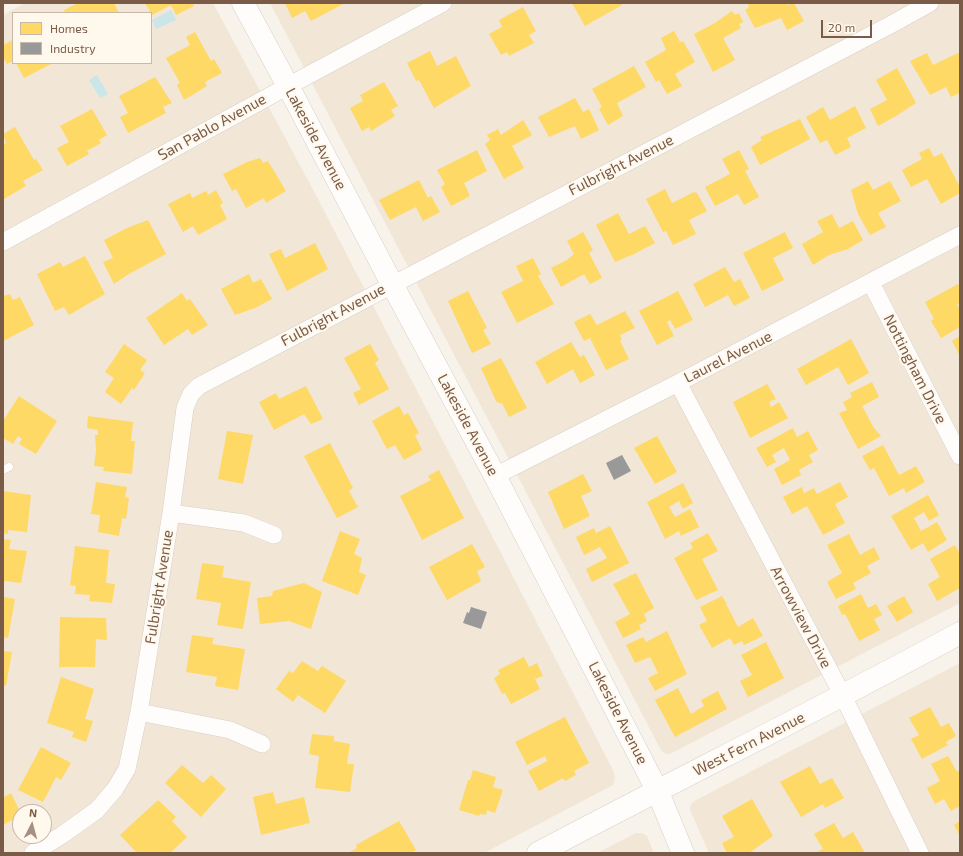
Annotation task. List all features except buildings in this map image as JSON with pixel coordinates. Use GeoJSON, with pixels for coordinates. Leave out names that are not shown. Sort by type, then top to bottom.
{"type":"FeatureCollection","features":[{"type":"Feature","properties":{"kind":"street","name":"Lakeside Avenue"},"geometry":{"type":"LineString","coordinates":[[243,3],[495,476],[657,790],[682,853]]}},
{"type":"Feature","properties":{"kind":"street","name":"San Pablo Avenue"},"geometry":{"type":"LineString","coordinates":[[3,242],[443,3]]}},
{"type":"Feature","properties":{"kind":"street","name":"Fulbright Avenue"},"geometry":{"type":"LineString","coordinates":[[33,853],[62,836],[97,810],[115,789],[127,769],[139,712],[171,513],[184,408],[190,394],[199,386],[392,284],[930,3]]}},
{"type":"Feature","properties":{"kind":"street","name":"Laurel Avenue"},"geometry":{"type":"LineString","coordinates":[[495,476],[871,283],[960,235]]}},
{"type":"Feature","properties":{"kind":"street","name":"Nottingham Drive"},"geometry":{"type":"LineString","coordinates":[[871,283],[960,456]]}},
{"type":"Feature","properties":{"kind":"street","name":"Arrowview Drive"},"geometry":{"type":"LineString","coordinates":[[678,383],[843,696],[920,853]]}},
{"type":"Feature","properties":{"kind":"street"},"geometry":{"type":"LineString","coordinates":[[171,513],[244,523],[274,535]]}},
{"type":"Feature","properties":{"kind":"street","name":"West Fern Avenue"},"geometry":{"type":"LineString","coordinates":[[538,853],[960,634]]}},
{"type":"Feature","properties":{"kind":"street"},"geometry":{"type":"LineString","coordinates":[[139,712],[230,730],[262,744]]}},
{"type":"Feature","properties":{"kind":"shaded area"},"geometry":{"type":"Polygon","coordinates":[[[25,3],[213,3],[318,199],[614,772],[615,779],[613,785],[484,853],[3,853],[3,15],[25,3]]]}},
{"type":"Feature","properties":{"kind":"shaded area"},"geometry":{"type":"Polygon","coordinates":[[[270,3],[960,3],[960,603],[670,754],[665,754],[661,750],[270,3]]]}},
{"type":"Feature","properties":{"kind":"shaded area"},"geometry":{"type":"Polygon","coordinates":[[[960,663],[960,853],[709,853],[690,810],[691,804],[696,800],[960,663]]]}},
{"type":"Feature","properties":{"kind":"shaded area"},"geometry":{"type":"Polygon","coordinates":[[[636,833],[642,833],[647,836],[654,853],[597,853],[636,833]]]}},
{"type":"Feature","properties":{"kind":"water"},"geometry":{"type":"Polygon","coordinates":[[[171,10],[176,20],[156,29],[152,20],[171,10]]]}},
{"type":"Feature","properties":{"kind":"water"},"geometry":{"type":"Polygon","coordinates":[[[97,75],[108,94],[100,98],[89,80],[97,75]]]}}]}
